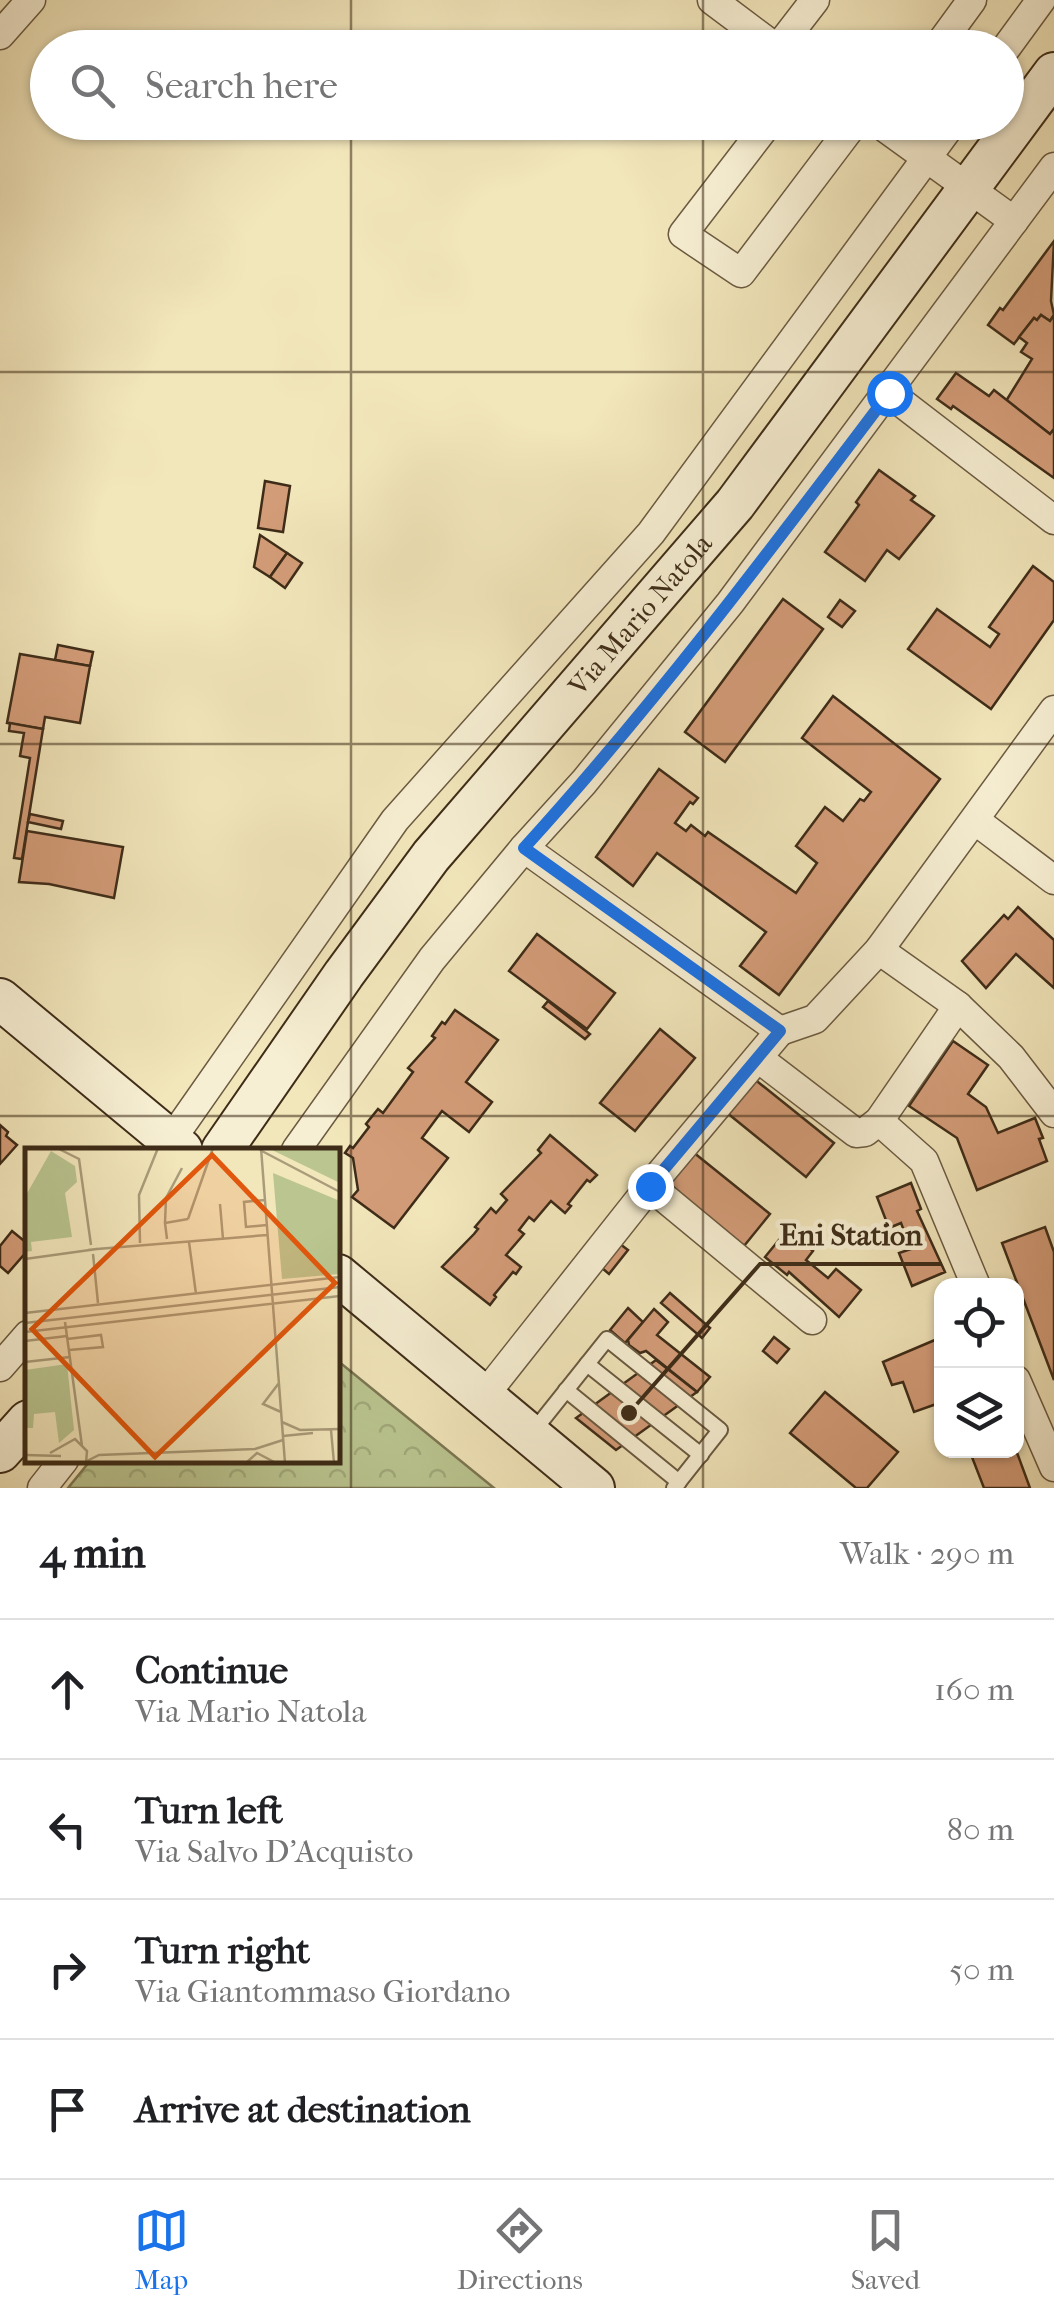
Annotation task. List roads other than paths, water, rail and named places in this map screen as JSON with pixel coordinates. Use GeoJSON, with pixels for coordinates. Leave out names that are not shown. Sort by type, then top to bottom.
{"type":"FeatureCollection","features":[{"type":"Feature","properties":{"kind":"street"},"geometry":{"type":"LineString","coordinates":[[0,35],[30,0]]}},
{"type":"Feature","properties":{"kind":"street"},"geometry":{"type":"LineString","coordinates":[[712,0],[753,30]]}},
{"type":"Feature","properties":{"kind":"street"},"geometry":{"type":"LineString","coordinates":[[791,30],[814,0]]}},
{"type":"Feature","properties":{"kind":"street"},"geometry":{"type":"LineString","coordinates":[[950,30],[972,0]]}},
{"type":"Feature","properties":{"kind":"street"},"geometry":{"type":"LineString","coordinates":[[1019,30],[1041,0]]}},
{"type":"Feature","properties":{"kind":"street","name":"Via Mario Natola"},"geometry":{"type":"LineString","coordinates":[[1024,114],[1054,73]]}},
{"type":"Feature","properties":{"kind":"street"},"geometry":{"type":"LineString","coordinates":[[756,140],[683,234],[741,274],[858,140]]}},
{"type":"Feature","properties":{"kind":"street"},"geometry":{"type":"LineString","coordinates":[[898,140],[1014,221]]}},
{"type":"Feature","properties":{"kind":"street","name":"Via Mario Natola"},"geometry":{"type":"LineString","coordinates":[[172,1147],[395,820],[651,533],[940,140]]}},
{"type":"Feature","properties":{"kind":"street","name":"Via Mario Natola"},"geometry":{"type":"LineString","coordinates":[[223,1148],[431,856],[735,504],[1005,140]]}},
{"type":"Feature","properties":{"kind":"street","name":"Via Mario Natola"},"geometry":{"type":"LineString","coordinates":[[297,1148],[432,959],[730,603],[1054,167]]}},
{"type":"Feature","properties":{"kind":"street"},"geometry":{"type":"LineString","coordinates":[[889,393],[1054,520]]}},
{"type":"Feature","properties":{"kind":"street"},"geometry":{"type":"LineString","coordinates":[[484,1397],[650,1186],[780,1031],[815,1019],[879,950],[1054,710]]}},
{"type":"Feature","properties":{"kind":"street"},"geometry":{"type":"LineString","coordinates":[[976,820],[1054,880]]}},
{"type":"Feature","properties":{"kind":"street"},"geometry":{"type":"LineString","coordinates":[[524,848],[780,1031]]}},
{"type":"Feature","properties":{"kind":"street"},"geometry":{"type":"LineString","coordinates":[[879,950],[958,1006],[1010,1057],[1054,1112]]}},
{"type":"Feature","properties":{"kind":"street"},"geometry":{"type":"LineString","coordinates":[[0,999],[172,1147]]}},
{"type":"Feature","properties":{"kind":"street"},"geometry":{"type":"LineString","coordinates":[[758,1058],[856,1133],[865,1132],[879,1121],[958,1006]]}},
{"type":"Feature","properties":{"kind":"street"},"geometry":{"type":"LineString","coordinates":[[879,1121],[924,1161],[973,1278]]}},
{"type":"Feature","properties":{"kind":"street"},"geometry":{"type":"LineString","coordinates":[[650,1186],[812,1320]]}},
{"type":"Feature","properties":{"kind":"street"},"geometry":{"type":"LineString","coordinates":[[340,1278],[594,1488]]}},
{"type":"Feature","properties":{"kind":"street"},"geometry":{"type":"LineString","coordinates":[[0,1367],[25,1338]]}},
{"type":"Feature","properties":{"kind":"street"},"geometry":{"type":"LineString","coordinates":[[1024,1398],[1054,1467]]}},
{"type":"Feature","properties":{"kind":"street"},"geometry":{"type":"LineString","coordinates":[[0,1452],[25,1424]]}},
{"type":"Feature","properties":{"kind":"street"},"geometry":{"type":"LineString","coordinates":[[42,1488],[62,1463]]}},
{"type":"Feature","properties":{"kind":"lane"},"geometry":{"type":"LineString","coordinates":[[530,1435],[566,1390],[607,1339],[720,1430],[676,1485],[566,1390]]}},
{"type":"Feature","properties":{"kind":"lane"},"geometry":{"type":"LineString","coordinates":[[587,1364],[701,1455]]}},
{"type":"Feature","properties":{"kind":"place","name":"Eni Station"},"geometry":{"type":"Point","coordinates":[629,1413]}}]}
